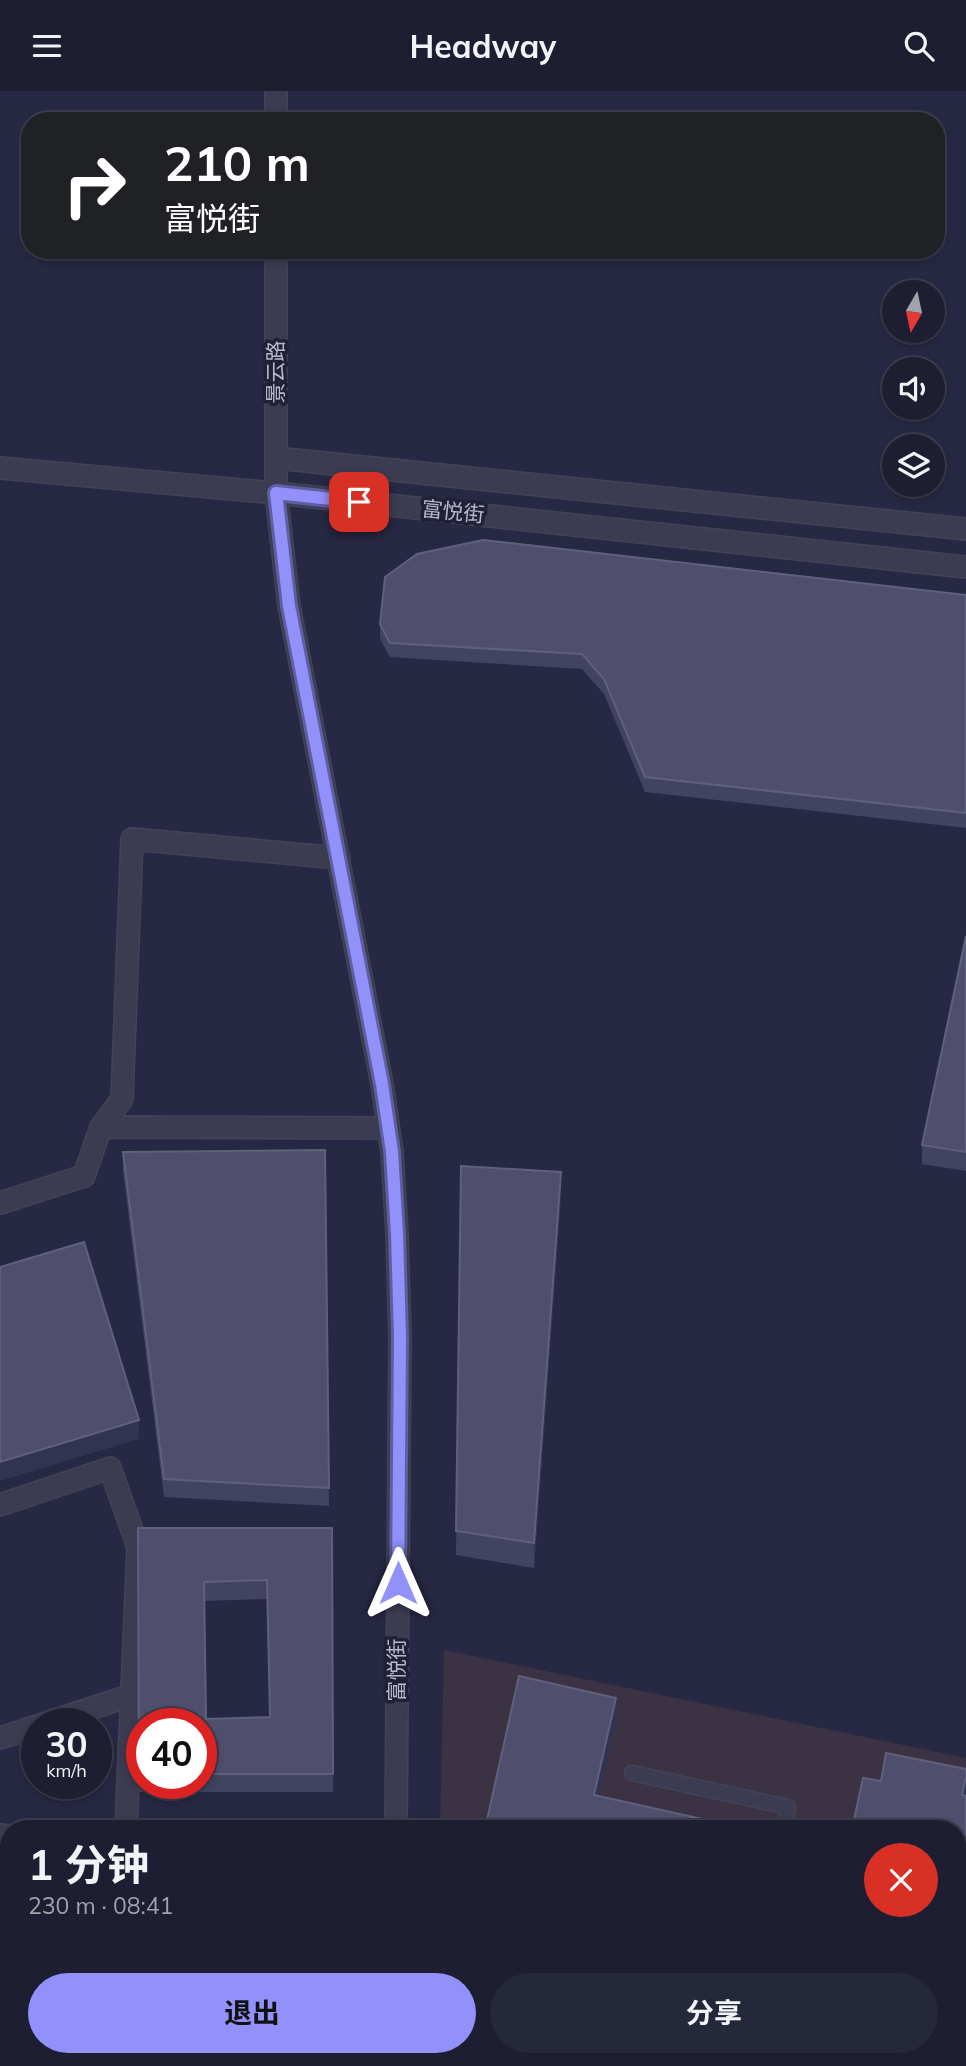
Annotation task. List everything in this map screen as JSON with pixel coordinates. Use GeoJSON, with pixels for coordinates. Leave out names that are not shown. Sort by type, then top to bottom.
{"type":"FeatureCollection","features":[{"type":"Feature","properties":{"kind":"street"},"geometry":{"type":"LineString","coordinates":[[276,91],[276,112]]}},
{"type":"Feature","properties":{"kind":"street","name":"景云路"},"geometry":{"type":"LineString","coordinates":[[276,259],[276,493]]}},
{"type":"Feature","properties":{"kind":"street","name":"富悦街"},"geometry":{"type":"LineString","coordinates":[[276,458],[966,529]]}},
{"type":"Feature","properties":{"kind":"street"},"geometry":{"type":"LineString","coordinates":[[0,468],[276,493]]}},
{"type":"Feature","properties":{"kind":"street","name":"富悦街"},"geometry":{"type":"LineString","coordinates":[[396,1820],[400,1337],[397,1234],[388,1128],[382,1084],[289,606],[276,493],[966,567]]}},
{"type":"Feature","properties":{"kind":"street"},"geometry":{"type":"LineString","coordinates":[[0,1203],[85,1176],[101,1127],[122,1099],[132,839],[339,858]]}},
{"type":"Feature","properties":{"kind":"street"},"geometry":{"type":"LineString","coordinates":[[101,1127],[388,1128]]}},
{"type":"Feature","properties":{"kind":"street"},"geometry":{"type":"LineString","coordinates":[[0,1505],[110,1468],[138,1547],[126,1820]]}},
{"type":"Feature","properties":{"kind":"street"},"geometry":{"type":"LineString","coordinates":[[92,1708],[132,1695]]}},
{"type":"Feature","properties":{"kind":"street"},"geometry":{"type":"LineString","coordinates":[[0,1738],[21,1731]]}},
{"type":"Feature","properties":{"kind":"lane"},"geometry":{"type":"LineString","coordinates":[[632,1773],[789,1807],[786,1820]]}},
{"type":"Feature","properties":{"kind":"shaded area"},"geometry":{"type":"Polygon","coordinates":[[[444,1650],[966,1758],[966,1820],[440,1820],[444,1650]]]}},
{"type":"Feature","properties":{"kind":"building"},"geometry":{"type":"Polygon","coordinates":[[[483,540],[966,595],[966,813],[645,777],[604,679],[582,654],[390,643],[380,624],[385,577],[417,554],[483,540]]]}},
{"type":"Feature","properties":{"kind":"building"},"geometry":{"type":"Polygon","coordinates":[[[966,936],[966,1152],[922,1145],[966,936]]]}},
{"type":"Feature","properties":{"kind":"building"},"geometry":{"type":"Polygon","coordinates":[[[325,1150],[329,1488],[164,1479],[123,1152],[325,1150]]]}},
{"type":"Feature","properties":{"kind":"building"},"geometry":{"type":"Polygon","coordinates":[[[461,1166],[561,1172],[534,1543],[456,1531],[461,1166]]]}},
{"type":"Feature","properties":{"kind":"building"},"geometry":{"type":"Polygon","coordinates":[[[84,1242],[139,1420],[0,1462],[0,1267],[84,1242]]]}},
{"type":"Feature","properties":{"kind":"building"},"geometry":{"type":"Polygon","coordinates":[[[138,1528],[332,1528],[333,1774],[217,1774],[217,1719],[270,1717],[267,1580],[204,1582],[206,1708],[139,1708],[138,1528]]]}},
{"type":"Feature","properties":{"kind":"building"},"geometry":{"type":"Polygon","coordinates":[[[519,1676],[616,1698],[594,1795],[707,1820],[487,1820],[519,1676]]]}},
{"type":"Feature","properties":{"kind":"building"},"geometry":{"type":"Polygon","coordinates":[[[886,1753],[966,1769],[962,1795],[966,1796],[966,1820],[854,1820],[863,1778],[881,1781],[886,1753]]]}},
{"type":"Feature","properties":{"kind":"route"},"geometry":{"type":"LineString","coordinates":[[359,502],[276,493],[289,606],[382,1084],[392,1152],[400,1337],[398,1583]]}}]}
